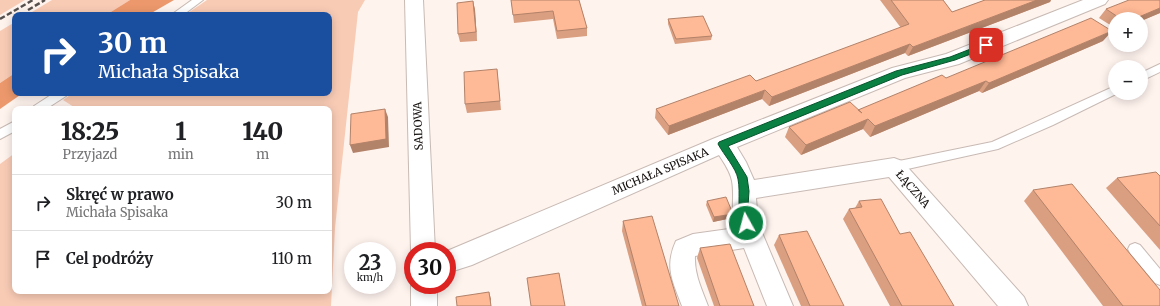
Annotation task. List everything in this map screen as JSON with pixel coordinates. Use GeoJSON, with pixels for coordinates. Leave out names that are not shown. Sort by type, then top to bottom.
{"type":"FeatureCollection","features":[{"type":"Feature","properties":{"kind":"street","name":"SADOWA"},"geometry":{"type":"LineString","coordinates":[[414,0],[422,242]]}},
{"type":"Feature","properties":{"kind":"street","name":"MICHAŁA SPISAKA"},"geometry":{"type":"LineString","coordinates":[[456,259],[722,144],[899,73],[952,59],[1099,0]]}},
{"type":"Feature","properties":{"kind":"street"},"geometry":{"type":"LineString","coordinates":[[722,144],[742,177],[745,191],[744,214],[780,306]]}},
{"type":"Feature","properties":{"kind":"street","name":"ŁĄCZNA"},"geometry":{"type":"LineString","coordinates":[[745,191],[894,167],[1015,306]]}},
{"type":"Feature","properties":{"kind":"street"},"geometry":{"type":"LineString","coordinates":[[695,306],[683,268],[682,259],[685,249],[693,245],[752,236]]}},
{"type":"Feature","properties":{"kind":"street"},"geometry":{"type":"LineString","coordinates":[[424,294],[424,306]]}},
{"type":"Feature","properties":{"kind":"lane"},"geometry":{"type":"LineString","coordinates":[[180,12],[198,0]]}},
{"type":"Feature","properties":{"kind":"lane"},"geometry":{"type":"LineString","coordinates":[[1148,74],[1160,68]]}},
{"type":"Feature","properties":{"kind":"lane"},"geometry":{"type":"LineString","coordinates":[[894,167],[994,146],[1049,122],[1108,93]]}},
{"type":"Feature","properties":{"kind":"lane"},"geometry":{"type":"LineString","coordinates":[[42,106],[58,96]]}},
{"type":"Feature","properties":{"kind":"lane"},"geometry":{"type":"LineString","coordinates":[[0,135],[12,127]]}},
{"type":"Feature","properties":{"kind":"lane"},"geometry":{"type":"LineString","coordinates":[[1135,249],[1160,279]]}},
{"type":"Feature","properties":{"kind":"shaded area"},"geometry":{"type":"Polygon","coordinates":[[[0,0],[25,0],[0,15],[0,0]]]}},
{"type":"Feature","properties":{"kind":"shaded area"},"geometry":{"type":"Polygon","coordinates":[[[52,0],[130,0],[111,12],[32,12],[52,0]]]}},
{"type":"Feature","properties":{"kind":"shaded area"},"geometry":{"type":"Polygon","coordinates":[[[130,0],[174,0],[153,12],[111,12],[130,0]]]}},
{"type":"Feature","properties":{"kind":"shaded area"},"geometry":{"type":"Polygon","coordinates":[[[207,0],[365,0],[358,12],[335,228],[332,286],[332,106],[72,106],[63,100],[69,96],[332,96],[332,12],[189,12],[207,0]]]}},
{"type":"Feature","properties":{"kind":"shaded area"},"geometry":{"type":"Polygon","coordinates":[[[12,24],[12,75],[0,83],[0,31],[12,24]]]}},
{"type":"Feature","properties":{"kind":"shaded area"},"geometry":{"type":"Polygon","coordinates":[[[12,75],[12,96],[19,96],[0,109],[0,83],[12,75]]]}},
{"type":"Feature","properties":{"kind":"shaded area"},"geometry":{"type":"Polygon","coordinates":[[[12,155],[12,294],[332,294],[331,306],[0,306],[0,164],[12,155]]]}},
{"type":"Feature","properties":{"kind":"building"},"geometry":{"type":"Polygon","coordinates":[[[511,0],[579,0],[587,28],[557,31],[553,11],[513,15],[511,0]]]}},
{"type":"Feature","properties":{"kind":"building"},"geometry":{"type":"Polygon","coordinates":[[[891,0],[943,0],[952,12],[985,0],[1037,0],[913,47],[910,44],[772,97],[765,90],[669,126],[656,109],[750,75],[756,81],[909,24],[891,0]]]}},
{"type":"Feature","properties":{"kind":"building"},"geometry":{"type":"Polygon","coordinates":[[[1129,0],[1160,0],[1160,8],[1148,13],[1110,12],[1106,9],[1129,0]]]}},
{"type":"Feature","properties":{"kind":"building"},"geometry":{"type":"Polygon","coordinates":[[[473,1],[476,32],[458,34],[457,3],[473,1]]]}},
{"type":"Feature","properties":{"kind":"building"},"geometry":{"type":"Polygon","coordinates":[[[703,16],[712,36],[676,39],[668,19],[703,16]]]}},
{"type":"Feature","properties":{"kind":"building"},"geometry":{"type":"Polygon","coordinates":[[[1091,18],[1108,29],[1108,33],[989,83],[986,81],[875,126],[868,119],[806,145],[789,127],[850,102],[858,110],[942,75],[946,78],[1091,18]]]}},
{"type":"Feature","properties":{"kind":"building"},"geometry":{"type":"Polygon","coordinates":[[[497,69],[500,101],[465,104],[464,72],[497,69]]]}},
{"type":"Feature","properties":{"kind":"building"},"geometry":{"type":"Polygon","coordinates":[[[385,109],[386,139],[350,145],[351,114],[385,109]]]}},
{"type":"Feature","properties":{"kind":"building"},"geometry":{"type":"Polygon","coordinates":[[[1156,172],[1160,176],[1160,226],[1117,178],[1156,172]]]}},
{"type":"Feature","properties":{"kind":"building"},"geometry":{"type":"Polygon","coordinates":[[[1072,184],[1160,290],[1160,306],[1123,306],[1033,190],[1072,184]]]}},
{"type":"Feature","properties":{"kind":"building"},"geometry":{"type":"Polygon","coordinates":[[[726,197],[733,214],[714,217],[707,201],[726,197]]]}},
{"type":"Feature","properties":{"kind":"building"},"geometry":{"type":"Polygon","coordinates":[[[881,199],[900,234],[910,232],[954,306],[902,306],[849,209],[862,207],[859,201],[881,199]]]}},
{"type":"Feature","properties":{"kind":"building"},"geometry":{"type":"Polygon","coordinates":[[[652,216],[679,306],[646,306],[623,221],[652,216]]]}},
{"type":"Feature","properties":{"kind":"building"},"geometry":{"type":"Polygon","coordinates":[[[807,231],[844,306],[810,306],[779,235],[807,231]]]}},
{"type":"Feature","properties":{"kind":"building"},"geometry":{"type":"Polygon","coordinates":[[[730,244],[754,306],[720,306],[700,248],[730,244]]]}},
{"type":"Feature","properties":{"kind":"building"},"geometry":{"type":"Polygon","coordinates":[[[559,273],[565,306],[531,306],[527,278],[559,273]]]}},
{"type":"Feature","properties":{"kind":"building"},"geometry":{"type":"Polygon","coordinates":[[[489,292],[491,306],[457,306],[456,297],[489,292]]]}},
{"type":"Feature","properties":{"kind":"railway"},"geometry":{"type":"LineString","coordinates":[[12,12],[33,0]]}},
{"type":"Feature","properties":{"kind":"railway"},"geometry":{"type":"LineString","coordinates":[[28,10],[45,0]]}},
{"type":"Feature","properties":{"kind":"railway"},"geometry":{"type":"LineString","coordinates":[[0,19],[12,12]]}},
{"type":"Feature","properties":{"kind":"route"},"geometry":{"type":"LineString","coordinates":[[746,223],[744,214],[745,191],[742,177],[740,171],[722,144],[899,73],[952,59],[986,45]]}}]}
